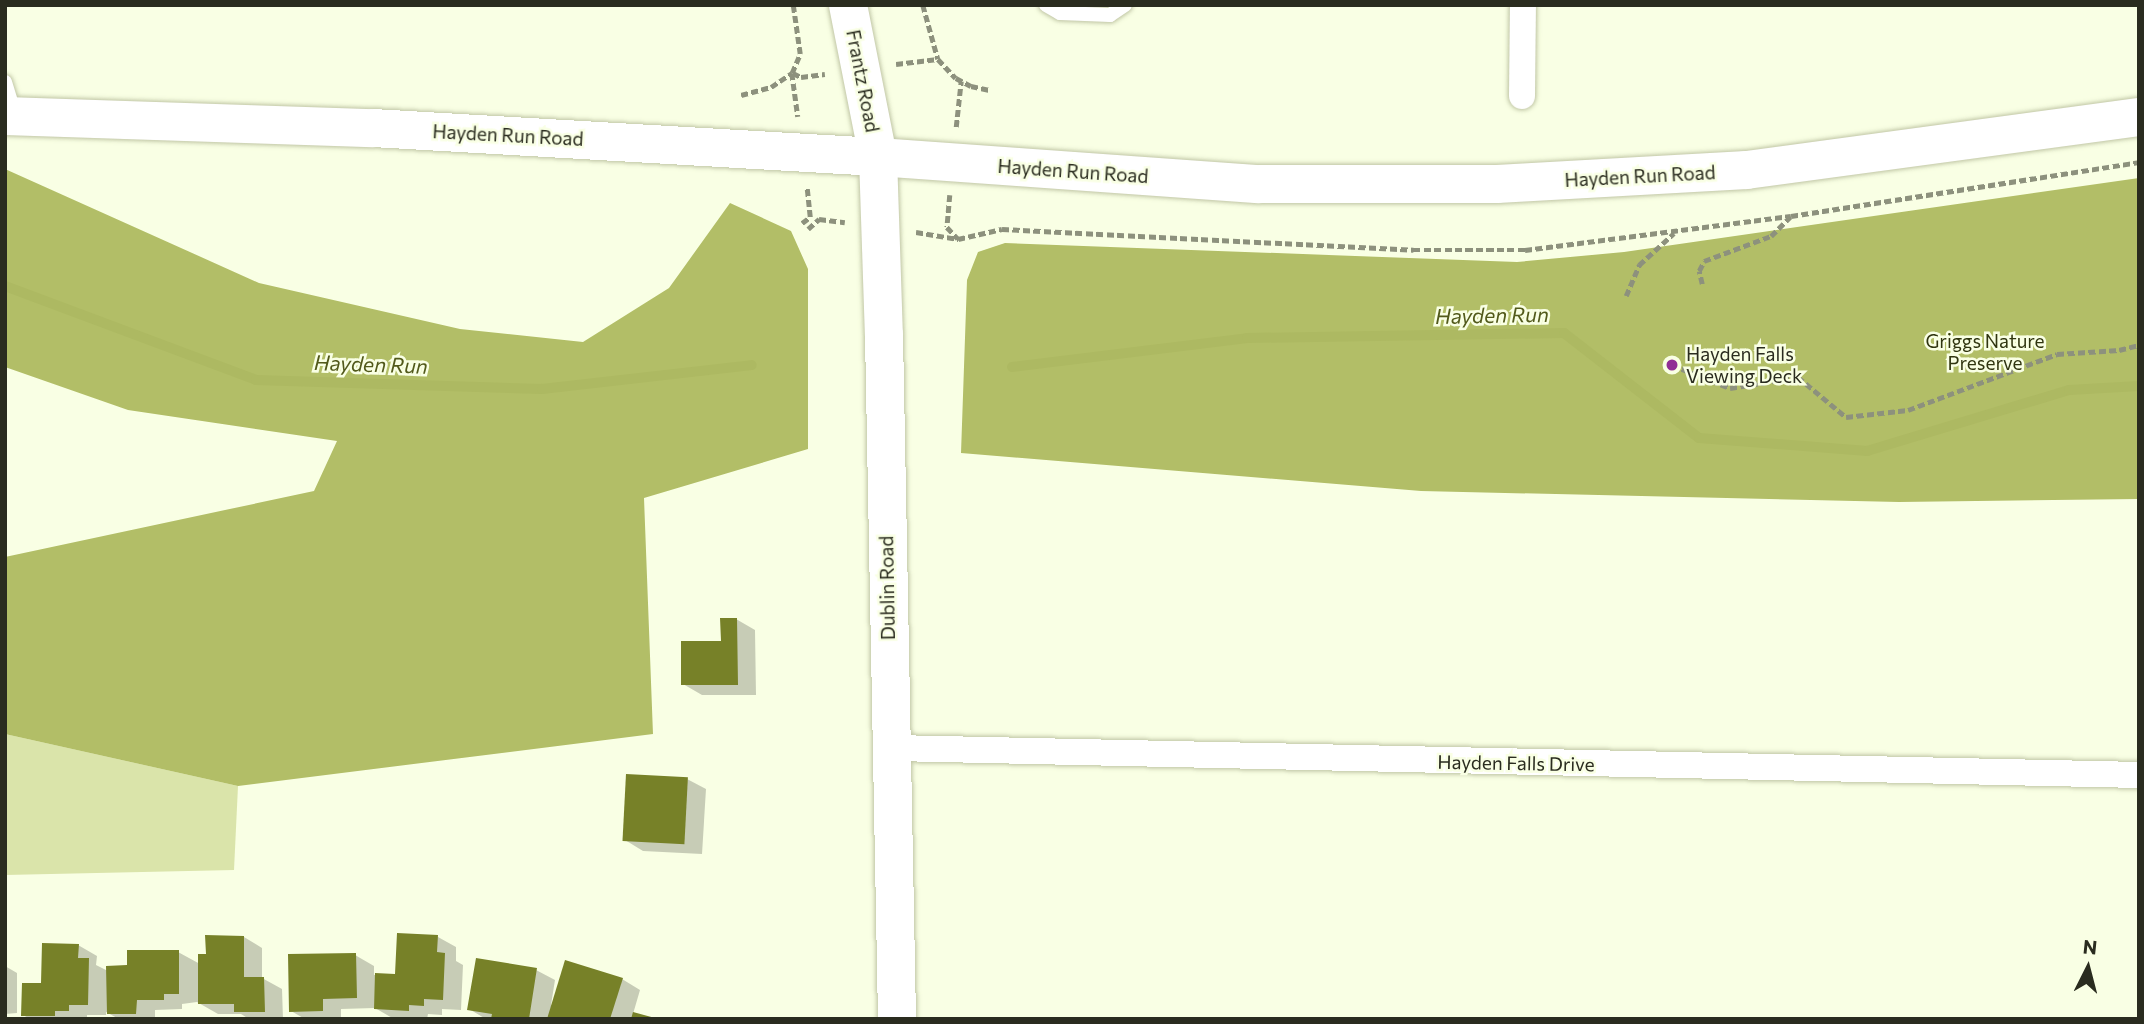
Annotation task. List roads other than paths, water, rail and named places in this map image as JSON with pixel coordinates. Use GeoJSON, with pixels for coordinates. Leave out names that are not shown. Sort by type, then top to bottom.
{"type":"FeatureCollection","features":[{"type":"Feature","properties":{"kind":"main road","name":"Frantz Road"},"geometry":{"type":"LineString","coordinates":[[849,5],[877,157]]}},
{"type":"Feature","properties":{"kind":"main road","name":"Hayden Run Road"},"geometry":{"type":"LineString","coordinates":[[9,105],[877,157],[1259,184],[1497,184],[1747,170],[2139,117]]}},
{"type":"Feature","properties":{"kind":"main road","name":"Dublin Road"},"geometry":{"type":"LineString","coordinates":[[877,157],[893,748],[897,1019]]}},
{"type":"Feature","properties":{"kind":"street"},"geometry":{"type":"LineString","coordinates":[[1522,96],[1523,5]]}},
{"type":"Feature","properties":{"kind":"street","name":"Hayden Falls Drive"},"geometry":{"type":"LineString","coordinates":[[893,748],[2139,775]]}},
{"type":"Feature","properties":{"kind":"lane"},"geometry":{"type":"LineString","coordinates":[[1046,5],[1060,13],[1110,15],[1125,5]]}},
{"type":"Feature","properties":{"kind":"waterway","name":"Hayden Run"},"geometry":{"type":"LineString","coordinates":[[5,286],[256,380],[542,389],[752,365]]}},
{"type":"Feature","properties":{"kind":"waterway","name":"Hayden Run"},"geometry":{"type":"LineString","coordinates":[[1012,367],[1247,338],[1564,333],[1699,438],[1867,451],[2069,390],[2139,386]]}},
{"type":"Feature","properties":{"kind":"place","name":"Hayden Falls Viewing Deck"},"geometry":{"type":"Point","coordinates":[1672,365]}},
{"type":"Feature","properties":{"kind":"park label","name":"Griggs Nature Preserve"},"geometry":{"type":"Point","coordinates":[1985,352]}}]}
